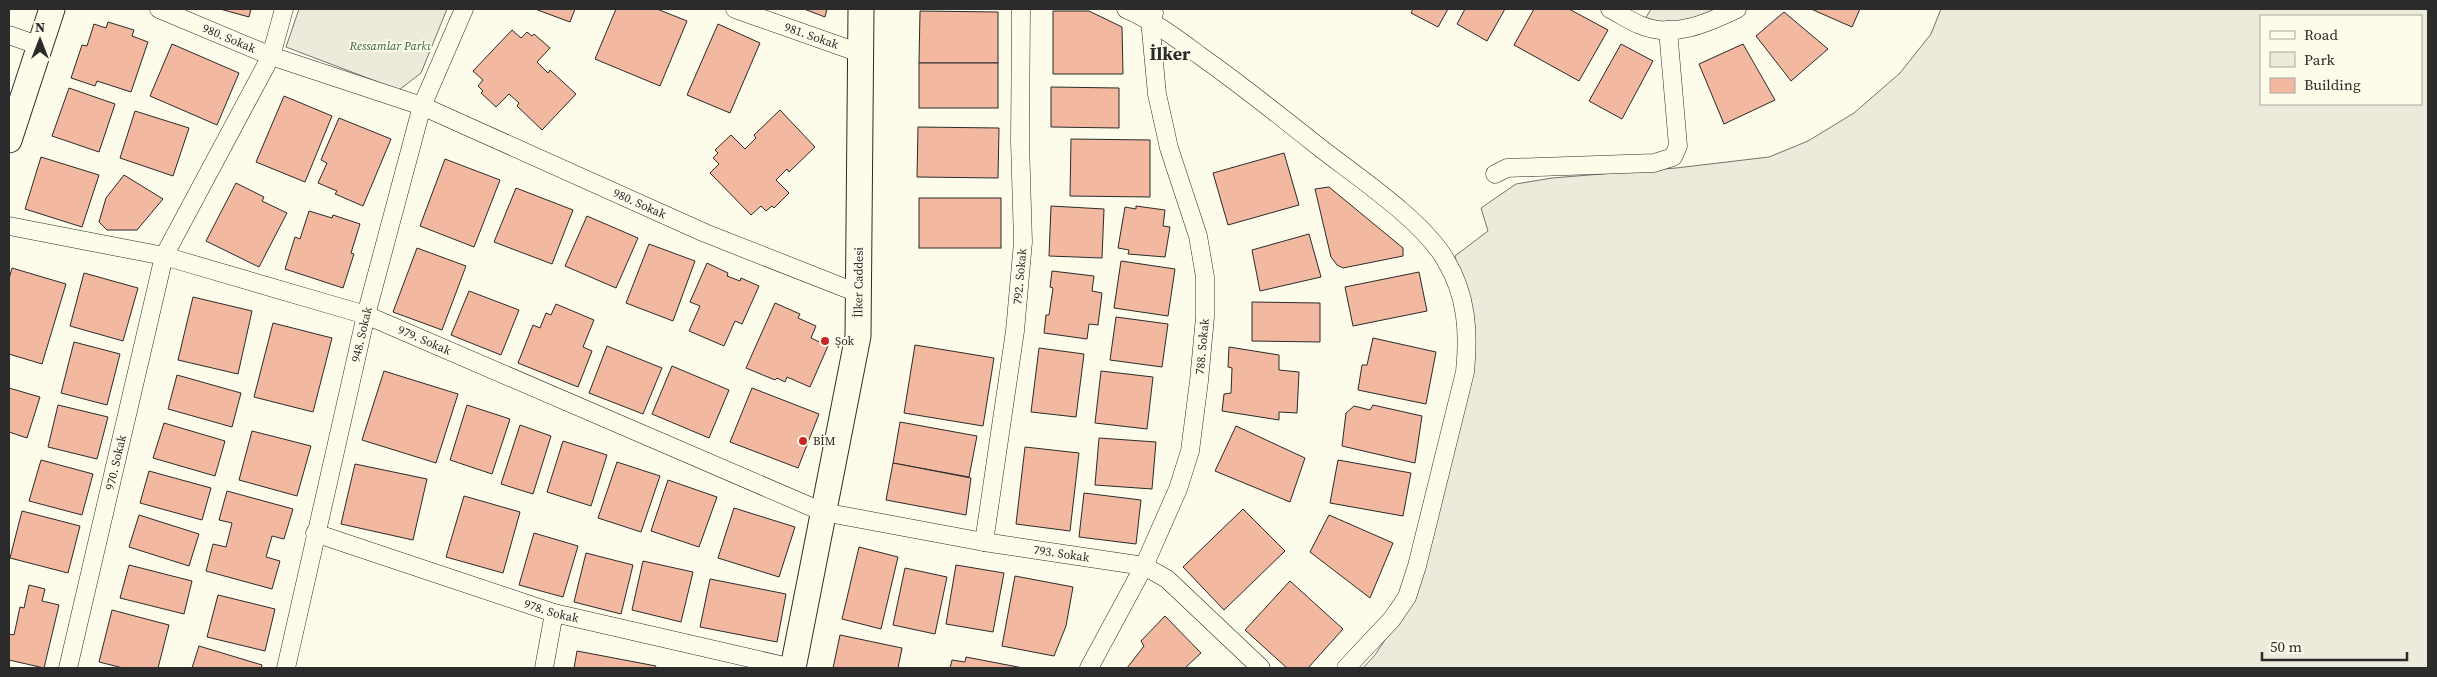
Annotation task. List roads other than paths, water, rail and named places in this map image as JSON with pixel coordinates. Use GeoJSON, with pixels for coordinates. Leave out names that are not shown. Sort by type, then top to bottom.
{"type":"FeatureCollection","features":[{"type":"Feature","properties":{"kind":"main road"},"geometry":{"type":"LineString","coordinates":[[9,140],[52,9]]}},
{"type":"Feature","properties":{"kind":"main road","name":"İlker Caddesi"},"geometry":{"type":"LineString","coordinates":[[793,668],[858,336],[860,294],[861,9]]}},
{"type":"Feature","properties":{"kind":"street","name":"980. Sokak"},"geometry":{"type":"LineString","coordinates":[[159,9],[271,56],[422,106],[705,233],[860,294]]}},
{"type":"Feature","properties":{"kind":"street"},"geometry":{"type":"LineString","coordinates":[[271,56],[284,9]]}},
{"type":"Feature","properties":{"kind":"street","name":"948. Sokak"},"geometry":{"type":"LineString","coordinates":[[286,668],[315,533],[366,315],[422,106],[464,9]]}},
{"type":"Feature","properties":{"kind":"street","name":"981. Sokak"},"geometry":{"type":"LineString","coordinates":[[735,9],[860,52]]}},
{"type":"Feature","properties":{"kind":"street","name":"792. Sokak"},"geometry":{"type":"LineString","coordinates":[[984,542],[1014,331],[1023,242],[1020,142],[1021,9]]}},
{"type":"Feature","properties":{"kind":"street"},"geometry":{"type":"LineString","coordinates":[[1126,9],[1153,14],[1376,192],[1429,237],[1446,260],[1466,315],[1468,345],[1465,372],[1410,590],[1392,619],[1346,668]]}},
{"type":"Feature","properties":{"kind":"street"},"geometry":{"type":"LineString","coordinates":[[1610,9],[1641,26],[1668,30],[1689,28],[1712,21],[1737,9]]}},
{"type":"Feature","properties":{"kind":"street","name":"788. Sokak"},"geometry":{"type":"LineString","coordinates":[[1089,668],[1144,566],[1178,489],[1190,451],[1200,381],[1205,317],[1205,277],[1198,236],[1169,148],[1159,103],[1153,14]]}},
{"type":"Feature","properties":{"kind":"street"},"geometry":{"type":"LineString","coordinates":[[1495,174],[1507,168],[1654,163],[1673,157],[1678,146],[1668,30]]}},
{"type":"Feature","properties":{"kind":"street"},"geometry":{"type":"LineString","coordinates":[[9,35],[40,46]]}},
{"type":"Feature","properties":{"kind":"street","name":"970. Sokak"},"geometry":{"type":"LineString","coordinates":[[68,668],[164,256],[271,56]]}},
{"type":"Feature","properties":{"kind":"street","name":"979. Sokak"},"geometry":{"type":"LineString","coordinates":[[9,226],[164,256],[366,315],[823,512]]}},
{"type":"Feature","properties":{"kind":"street","name":"793. Sokak"},"geometry":{"type":"LineString","coordinates":[[823,512],[984,542],[1144,566],[1167,579],[1261,668]]}},
{"type":"Feature","properties":{"kind":"street","name":"978. Sokak"},"geometry":{"type":"LineString","coordinates":[[315,533],[554,613],[793,668]]}},
{"type":"Feature","properties":{"kind":"street"},"geometry":{"type":"LineString","coordinates":[[544,668],[554,613]]}},
{"type":"Feature","properties":{"kind":"place","name":"Şok"},"geometry":{"type":"Point","coordinates":[825,341]}},
{"type":"Feature","properties":{"kind":"place","name":"BİM"},"geometry":{"type":"Point","coordinates":[803,441]}},
{"type":"Feature","properties":{"kind":"district","name":"İlker"},"geometry":{"type":"Point","coordinates":[1170,53]}},
{"type":"Feature","properties":{"kind":"park label","name":"Ressamlar Parkı"},"geometry":{"type":"Point","coordinates":[390,46]}}]}
